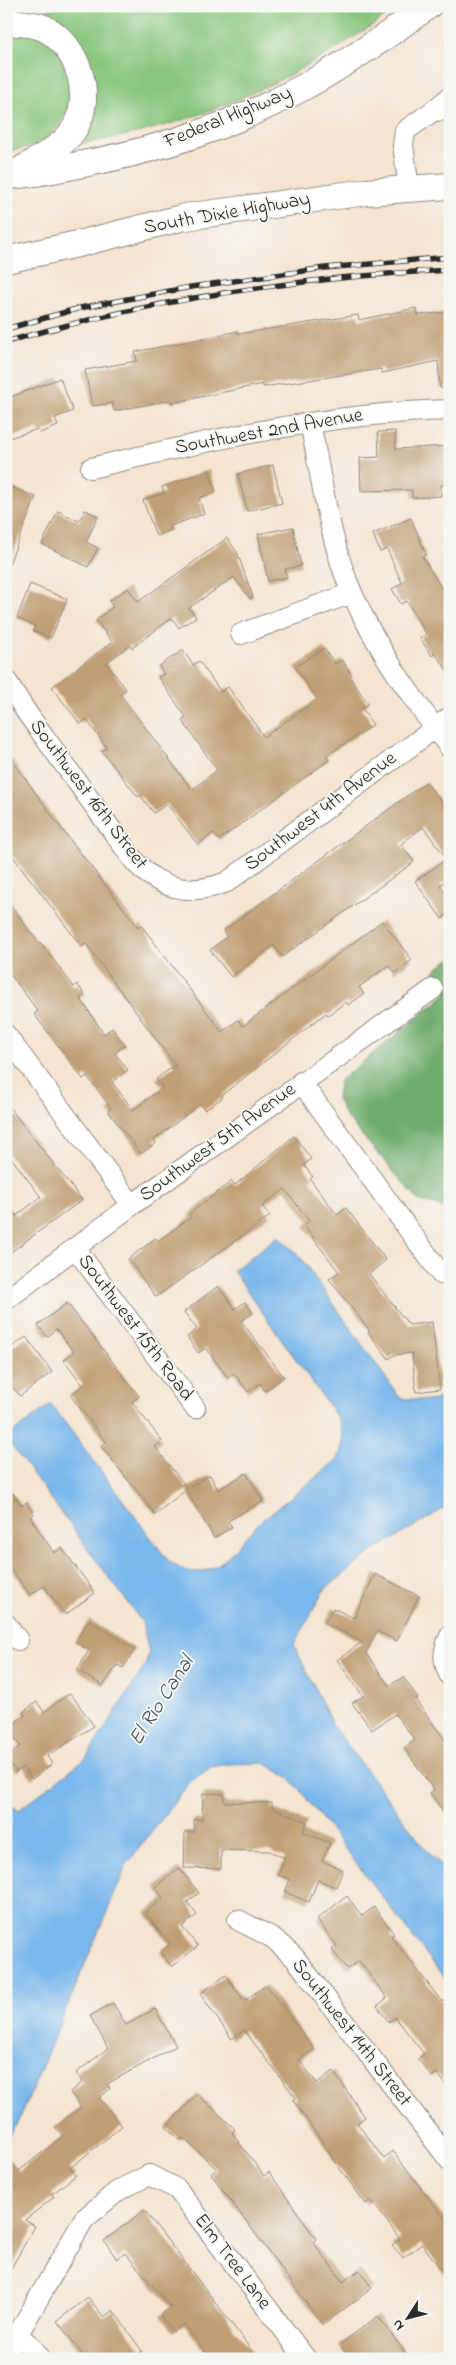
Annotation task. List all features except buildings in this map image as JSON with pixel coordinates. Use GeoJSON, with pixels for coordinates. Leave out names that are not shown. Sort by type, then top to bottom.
{"type":"FeatureCollection","features":[{"type":"Feature","properties":{"kind":"main road","name":"Federal Highway"},"geometry":{"type":"LineString","coordinates":[[9,176],[96,162],[141,151],[205,131],[247,114],[300,89],[339,67],[428,6]]}},
{"type":"Feature","properties":{"kind":"main road"},"geometry":{"type":"LineString","coordinates":[[6,22],[23,23],[44,28],[65,45],[77,65],[83,88],[82,111],[72,132],[53,150],[9,176]]}},
{"type":"Feature","properties":{"kind":"main road","name":"South Dixie Highway"},"geometry":{"type":"LineString","coordinates":[[6,260],[186,217],[366,192],[450,186]]}},
{"type":"Feature","properties":{"kind":"street"},"geometry":{"type":"LineString","coordinates":[[409,189],[404,144],[405,131],[441,111],[450,97]]}},
{"type":"Feature","properties":{"kind":"street","name":"Southwest 2nd Avenue"},"geometry":{"type":"LineString","coordinates":[[91,468],[192,444],[310,423],[410,411],[450,410]]}},
{"type":"Feature","properties":{"kind":"street"},"geometry":{"type":"LineString","coordinates":[[310,423],[332,525],[352,593],[388,661],[442,722],[450,748]]}},
{"type":"Feature","properties":{"kind":"street"},"geometry":{"type":"LineString","coordinates":[[241,634],[352,593]]}},
{"type":"Feature","properties":{"kind":"street","name":"Southwest 16th Street"},"geometry":{"type":"LineString","coordinates":[[6,680],[135,862],[146,874],[161,883],[184,890]]}},
{"type":"Feature","properties":{"kind":"street","name":"Southwest 4th Avenue"},"geometry":{"type":"LineString","coordinates":[[184,890],[211,888],[227,882],[442,722]]}},
{"type":"Feature","properties":{"kind":"street","name":"Southwest 5th Avenue"},"geometry":{"type":"LineString","coordinates":[[6,1300],[132,1205],[433,989]]}},
{"type":"Feature","properties":{"kind":"street"},"geometry":{"type":"LineString","coordinates":[[6,1035],[132,1205]]}},
{"type":"Feature","properties":{"kind":"street"},"geometry":{"type":"LineString","coordinates":[[301,1082],[442,1274]]}},
{"type":"Feature","properties":{"kind":"street","name":"Southwest 15th Road"},"geometry":{"type":"LineString","coordinates":[[75,1248],[195,1408]]}},
{"type":"Feature","properties":{"kind":"street"},"geometry":{"type":"LineString","coordinates":[[6,1624],[18,1640]]}},
{"type":"Feature","properties":{"kind":"street"},"geometry":{"type":"LineString","coordinates":[[447,1643],[444,1665],[450,1676]]}},
{"type":"Feature","properties":{"kind":"street","name":"Southwest 14th Street"},"geometry":{"type":"LineString","coordinates":[[238,1920],[273,1938],[295,1958],[450,2161]]}},
{"type":"Feature","properties":{"kind":"street","name":"Elm Tree Lane"},"geometry":{"type":"LineString","coordinates":[[18,2335],[84,2219],[119,2190],[149,2175],[177,2189],[306,2359]]}},
{"type":"Feature","properties":{"kind":"street"},"geometry":{"type":"LineString","coordinates":[[6,2355],[18,2335],[32,2347],[41,2359]]}},
{"type":"Feature","properties":{"kind":"green space"},"geometry":{"type":"Polygon","coordinates":[[[63,6],[400,6],[363,32],[325,55],[247,95],[207,112],[165,125],[123,136],[78,144],[91,108],[94,96],[94,82],[91,69],[79,48],[41,12],[63,6]]]}},
{"type":"Feature","properties":{"kind":"green space"},"geometry":{"type":"Polygon","coordinates":[[[6,29],[31,31],[56,47],[75,95],[64,118],[50,135],[32,146],[6,151],[6,29]]]}},
{"type":"Feature","properties":{"kind":"green space"},"geometry":{"type":"Polygon","coordinates":[[[450,958],[450,1210],[418,1200],[346,1117],[337,1099],[339,1081],[447,993],[433,972],[450,958]]]}},
{"type":"Feature","properties":{"kind":"water","name":"El Rio Canal"},"geometry":{"type":"Polygon","coordinates":[[[278,1236],[301,1258],[400,1398],[432,1401],[450,1394],[450,1505],[373,1551],[324,1590],[294,1645],[333,1726],[423,1846],[450,1874],[450,1985],[288,1777],[264,1763],[227,1764],[211,1767],[190,1782],[127,1864],[21,2116],[6,2141],[6,1940],[10,1924],[6,1907],[6,1803],[19,1810],[86,1758],[145,1666],[149,1652],[142,1622],[6,1438],[51,1404],[166,1558],[181,1569],[192,1572],[210,1569],[224,1560],[260,1522],[338,1459],[343,1443],[337,1417],[233,1271],[278,1236]]]}},
{"type":"Feature","properties":{"kind":"railway"},"geometry":{"type":"LineString","coordinates":[[6,329],[80,308],[191,287],[325,268],[450,257]]}},
{"type":"Feature","properties":{"kind":"railway"},"geometry":{"type":"LineString","coordinates":[[6,342],[115,314],[226,293],[338,278],[450,270]]}}]}
